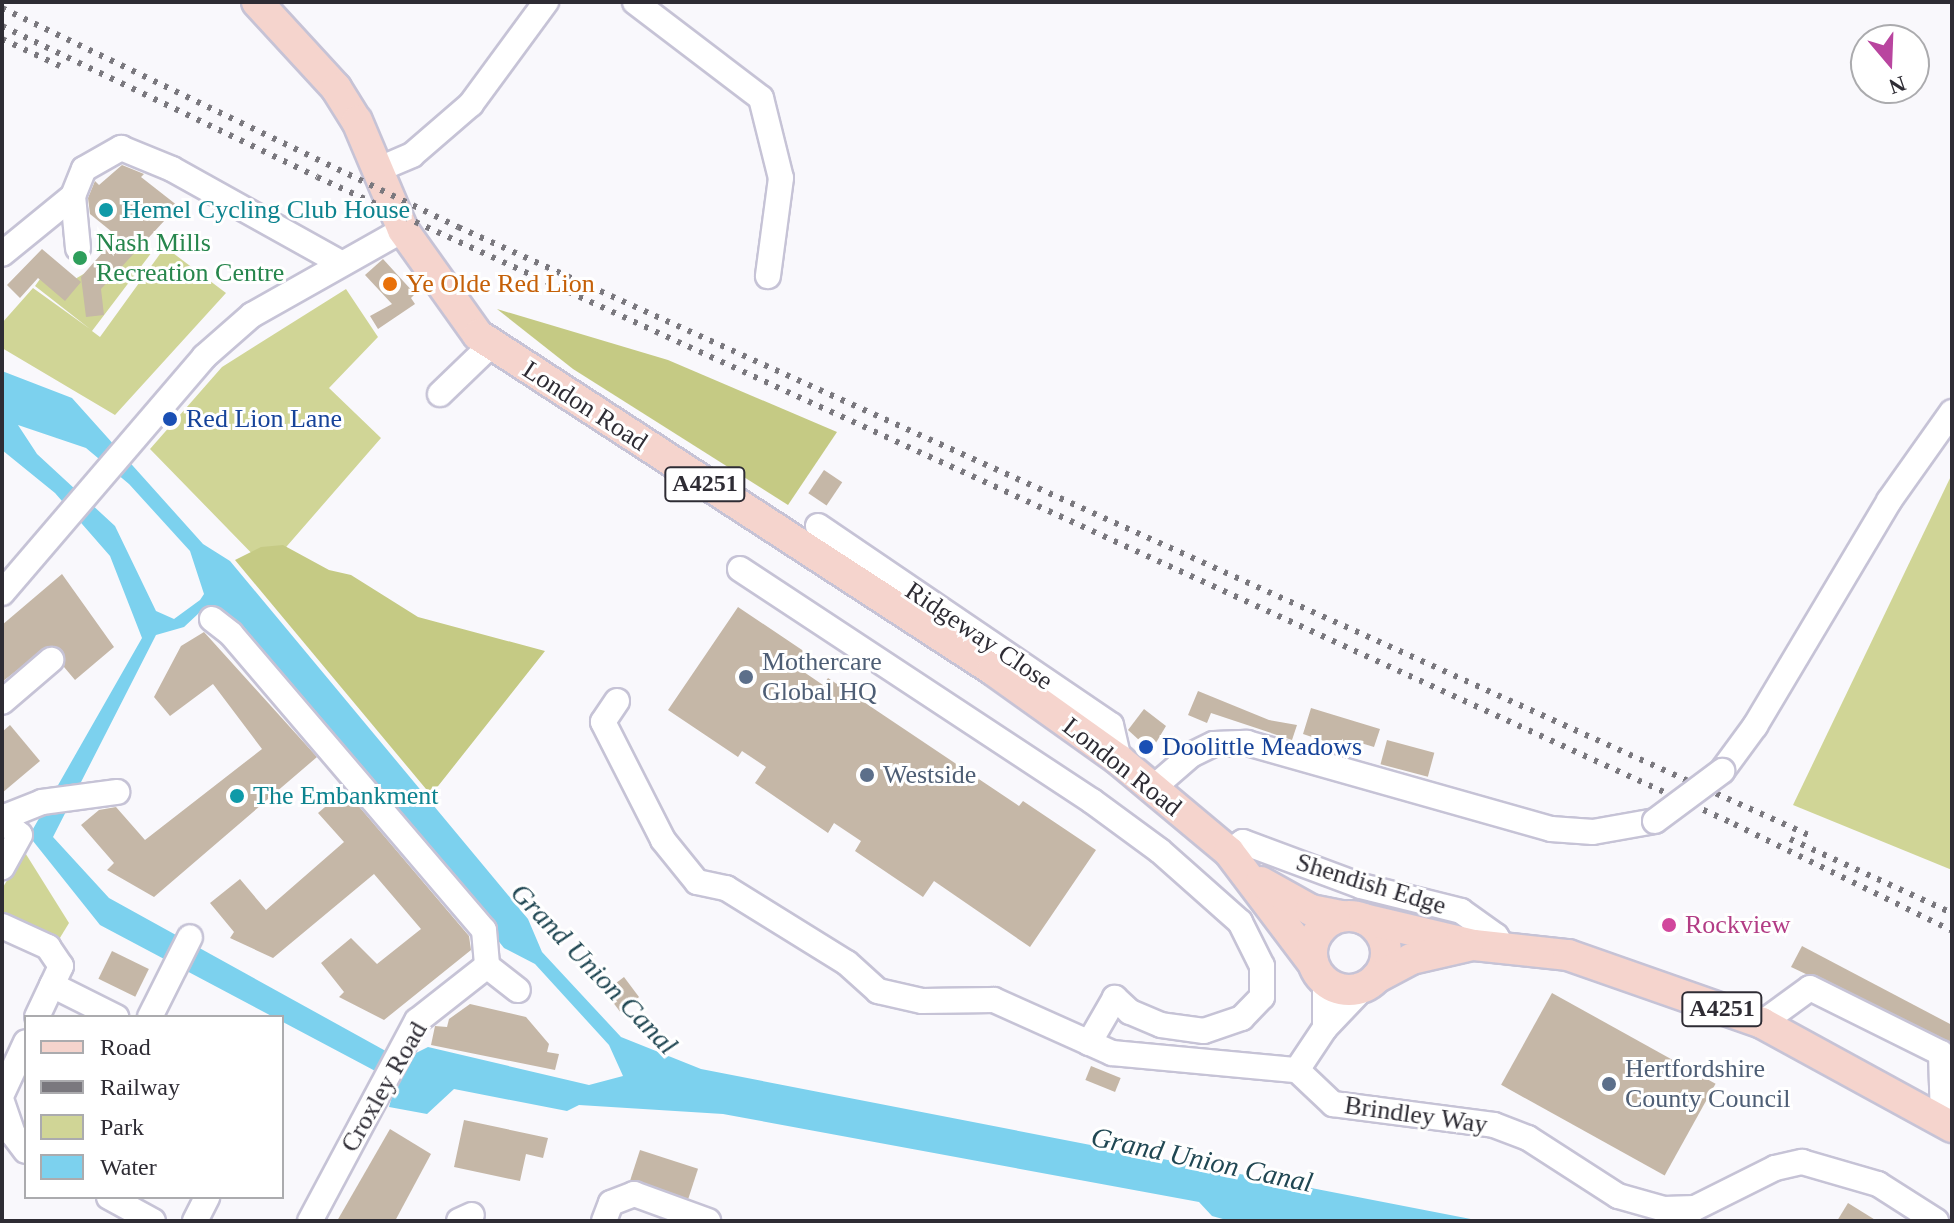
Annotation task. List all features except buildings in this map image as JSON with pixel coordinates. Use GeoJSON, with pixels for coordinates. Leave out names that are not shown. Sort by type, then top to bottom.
{"type":"FeatureCollection","features":[{"type":"Feature","properties":{"kind":"main road","name":"London Road"},"geometry":{"type":"LineString","coordinates":[[257,2],[336,88],[403,230],[478,335],[993,670],[1119,760],[1229,852],[1252,877],[1319,972]]}},
{"type":"Feature","properties":{"kind":"main road","name":"London Road"},"geometry":{"type":"LineString","coordinates":[[1252,877],[1311,910],[1474,945],[1568,955],[1762,1023],[1948,1125]]}},
{"type":"Feature","properties":{"kind":"main road"},"geometry":{"type":"LineString","coordinates":[[1353,917],[1380,932],[1386,949],[1370,982],[1338,988],[1319,972],[1319,931],[1353,917]]}},
{"type":"Feature","properties":{"kind":"main road","name":"London Road"},"geometry":{"type":"LineString","coordinates":[[1370,982],[1411,959],[1474,945]]}},
{"type":"Feature","properties":{"kind":"street"},"geometry":{"type":"LineString","coordinates":[[377,170],[412,155],[471,104],[546,2]]}},
{"type":"Feature","properties":{"kind":"street"},"geometry":{"type":"LineString","coordinates":[[635,2],[761,98],[781,178],[768,276]]}},
{"type":"Feature","properties":{"kind":"street"},"geometry":{"type":"LineString","coordinates":[[78,248],[73,196],[84,169],[114,146],[172,169],[339,262]]}},
{"type":"Feature","properties":{"kind":"street"},"geometry":{"type":"LineString","coordinates":[[2,254],[73,196]]}},
{"type":"Feature","properties":{"kind":"street"},"geometry":{"type":"LineString","coordinates":[[2,593],[175,386],[252,315],[339,262],[403,230]]}},
{"type":"Feature","properties":{"kind":"street"},"geometry":{"type":"LineString","coordinates":[[440,394],[491,345]]}},
{"type":"Feature","properties":{"kind":"street"},"geometry":{"type":"LineString","coordinates":[[1153,788],[1191,755],[1214,744],[1247,743],[1551,829],[1593,832],[1655,821],[1722,771],[1755,726],[1889,501],[1952,412]]}},
{"type":"Feature","properties":{"kind":"street","name":"Ridgeway Close"},"geometry":{"type":"LineString","coordinates":[[818,526],[1111,725],[1119,760]]}},
{"type":"Feature","properties":{"kind":"street"},"geometry":{"type":"LineString","coordinates":[[740,569],[1092,801],[1160,851],[1240,922],[1262,966],[1262,997],[1242,1018],[1204,1031],[1161,1025],[1130,1012],[1115,998],[1089,1043]]}},
{"type":"Feature","properties":{"kind":"street"},"geometry":{"type":"LineString","coordinates":[[212,619],[231,634],[484,930],[487,966],[518,990]]}},
{"type":"Feature","properties":{"kind":"street"},"geometry":{"type":"LineString","coordinates":[[2,702],[51,660]]}},
{"type":"Feature","properties":{"kind":"street"},"geometry":{"type":"LineString","coordinates":[[617,701],[603,722],[663,840],[697,882],[726,888],[847,963],[878,991],[922,1001],[994,1000],[1112,1053],[1297,1070],[1325,1028],[1370,982]]}},
{"type":"Feature","properties":{"kind":"street"},"geometry":{"type":"LineString","coordinates":[[2,867],[20,835],[2,819],[42,802],[81,794],[117,792]]}},
{"type":"Feature","properties":{"kind":"street","name":"Shendish Edge"},"geometry":{"type":"LineString","coordinates":[[1229,852],[1243,842],[1361,886],[1461,911],[1496,936],[1504,949]]}},
{"type":"Feature","properties":{"kind":"street"},"geometry":{"type":"LineString","coordinates":[[2,926],[48,947],[61,966],[38,1015]]}},
{"type":"Feature","properties":{"kind":"street"},"geometry":{"type":"LineString","coordinates":[[151,1015],[190,937]]}},
{"type":"Feature","properties":{"kind":"street","name":"Croxley Road"},"geometry":{"type":"LineString","coordinates":[[310,1221],[417,1021],[487,966]]}},
{"type":"Feature","properties":{"kind":"street"},"geometry":{"type":"LineString","coordinates":[[1319,972],[1325,1028]]}},
{"type":"Feature","properties":{"kind":"street"},"geometry":{"type":"LineString","coordinates":[[52,985],[112,1015]]}},
{"type":"Feature","properties":{"kind":"street"},"geometry":{"type":"LineString","coordinates":[[1762,1023],[1810,988],[1941,1053],[1948,1125]]}},
{"type":"Feature","properties":{"kind":"street"},"geometry":{"type":"LineString","coordinates":[[2,1094],[24,1046]]}},
{"type":"Feature","properties":{"kind":"street","name":"Brindley Way"},"geometry":{"type":"LineString","coordinates":[[1297,1070],[1333,1104],[1494,1125],[1528,1138],[1618,1196],[1664,1209],[1695,1208],[1775,1168],[1802,1162],[1878,1184],[1936,1221]]}},
{"type":"Feature","properties":{"kind":"street"},"geometry":{"type":"LineString","coordinates":[[2,1102],[13,1134],[24,1148]]}},
{"type":"Feature","properties":{"kind":"street"},"geometry":{"type":"LineString","coordinates":[[604,1221],[611,1203],[634,1194],[708,1221]]}},
{"type":"Feature","properties":{"kind":"street"},"geometry":{"type":"LineString","coordinates":[[113,1199],[153,1221]]}},
{"type":"Feature","properties":{"kind":"street"},"geometry":{"type":"LineString","coordinates":[[195,1221],[206,1199]]}},
{"type":"Feature","properties":{"kind":"green space"},"geometry":{"type":"Polygon","coordinates":[[[126,231],[152,252],[92,331],[100,337],[165,247],[226,293],[115,415],[2,348],[2,323],[33,288],[90,329],[35,286],[53,261],[75,279],[94,268],[126,231]]]}},
{"type":"Feature","properties":{"kind":"green space"},"geometry":{"type":"Polygon","coordinates":[[[346,289],[378,337],[329,388],[381,438],[267,569],[150,449],[222,367],[346,289]]]}},
{"type":"Feature","properties":{"kind":"green space"},"geometry":{"type":"Polygon","coordinates":[[[497,309],[668,360],[837,432],[788,505],[573,369],[497,309]]]}},
{"type":"Feature","properties":{"kind":"green space"},"geometry":{"type":"Polygon","coordinates":[[[1952,474],[1952,870],[1793,805],[1952,474]]]}},
{"type":"Feature","properties":{"kind":"green space"},"geometry":{"type":"Polygon","coordinates":[[[283,545],[329,570],[351,575],[418,617],[545,651],[431,795],[235,560],[261,547],[283,545]]]}},
{"type":"Feature","properties":{"kind":"green space"},"geometry":{"type":"Polygon","coordinates":[[[24,851],[69,923],[55,946],[2,918],[2,889],[24,851]]]}},
{"type":"Feature","properties":{"kind":"water"},"geometry":{"type":"Polygon","coordinates":[[[2,371],[72,398],[203,544],[230,561],[528,919],[542,952],[621,1037],[701,1069],[1481,1221],[1230,1221],[1212,1216],[1199,1202],[723,1114],[579,1105],[567,1111],[454,1089],[427,1114],[389,1107],[396,1082],[284,1023],[284,1015],[270,1015],[100,925],[29,836],[142,638],[110,556],[55,493],[2,450],[2,371]],[[18,425],[37,454],[115,526],[156,611],[174,619],[204,594],[190,551],[129,484],[86,448],[18,425]],[[199,613],[184,627],[156,635],[53,837],[109,898],[402,1060],[428,1047],[589,1085],[623,1076],[609,1045],[535,964],[504,948],[428,853],[206,613],[199,613]]]}},
{"type":"Feature","properties":{"kind":"railway"},"geometry":{"type":"LineString","coordinates":[[2,8],[458,227],[1813,837]]}},
{"type":"Feature","properties":{"kind":"railway"},"geometry":{"type":"LineString","coordinates":[[2,26],[317,177],[1734,824],[1952,931]]}},
{"type":"Feature","properties":{"kind":"railway"},"geometry":{"type":"LineString","coordinates":[[2,39],[60,66]]}},
{"type":"Feature","properties":{"kind":"railway"},"geometry":{"type":"LineString","coordinates":[[1790,839],[1952,913]]}},
{"type":"Feature","properties":{"kind":"place","name":"Hemel Cycling Club House"},"geometry":{"type":"Point","coordinates":[106,210]}},
{"type":"Feature","properties":{"kind":"place","name":"Nash Mills Recreation Centre"},"geometry":{"type":"Point","coordinates":[80,258]}},
{"type":"Feature","properties":{"kind":"place","name":"Ye Olde Red Lion"},"geometry":{"type":"Point","coordinates":[390,284]}},
{"type":"Feature","properties":{"kind":"place","name":"Red Lion Lane"},"geometry":{"type":"Point","coordinates":[170,419]}},
{"type":"Feature","properties":{"kind":"place","name":"Mothercare Global HQ"},"geometry":{"type":"Point","coordinates":[746,677]}},
{"type":"Feature","properties":{"kind":"place","name":"Doolittle Meadows"},"geometry":{"type":"Point","coordinates":[1146,747]}},
{"type":"Feature","properties":{"kind":"place","name":"Westside"},"geometry":{"type":"Point","coordinates":[867,775]}},
{"type":"Feature","properties":{"kind":"place","name":"The Embankment"},"geometry":{"type":"Point","coordinates":[237,796]}},
{"type":"Feature","properties":{"kind":"place","name":"Rockview"},"geometry":{"type":"Point","coordinates":[1669,925]}},
{"type":"Feature","properties":{"kind":"place","name":"Hertfordshire County Council"},"geometry":{"type":"Point","coordinates":[1609,1084]}},
{"type":"Feature","properties":{"kind":"water label","name":"Grand Union Canal"},"geometry":{"type":"Point","coordinates":[594,969]}},
{"type":"Feature","properties":{"kind":"water label","name":"Grand Union Canal"},"geometry":{"type":"Point","coordinates":[1202,1160]}}]}
